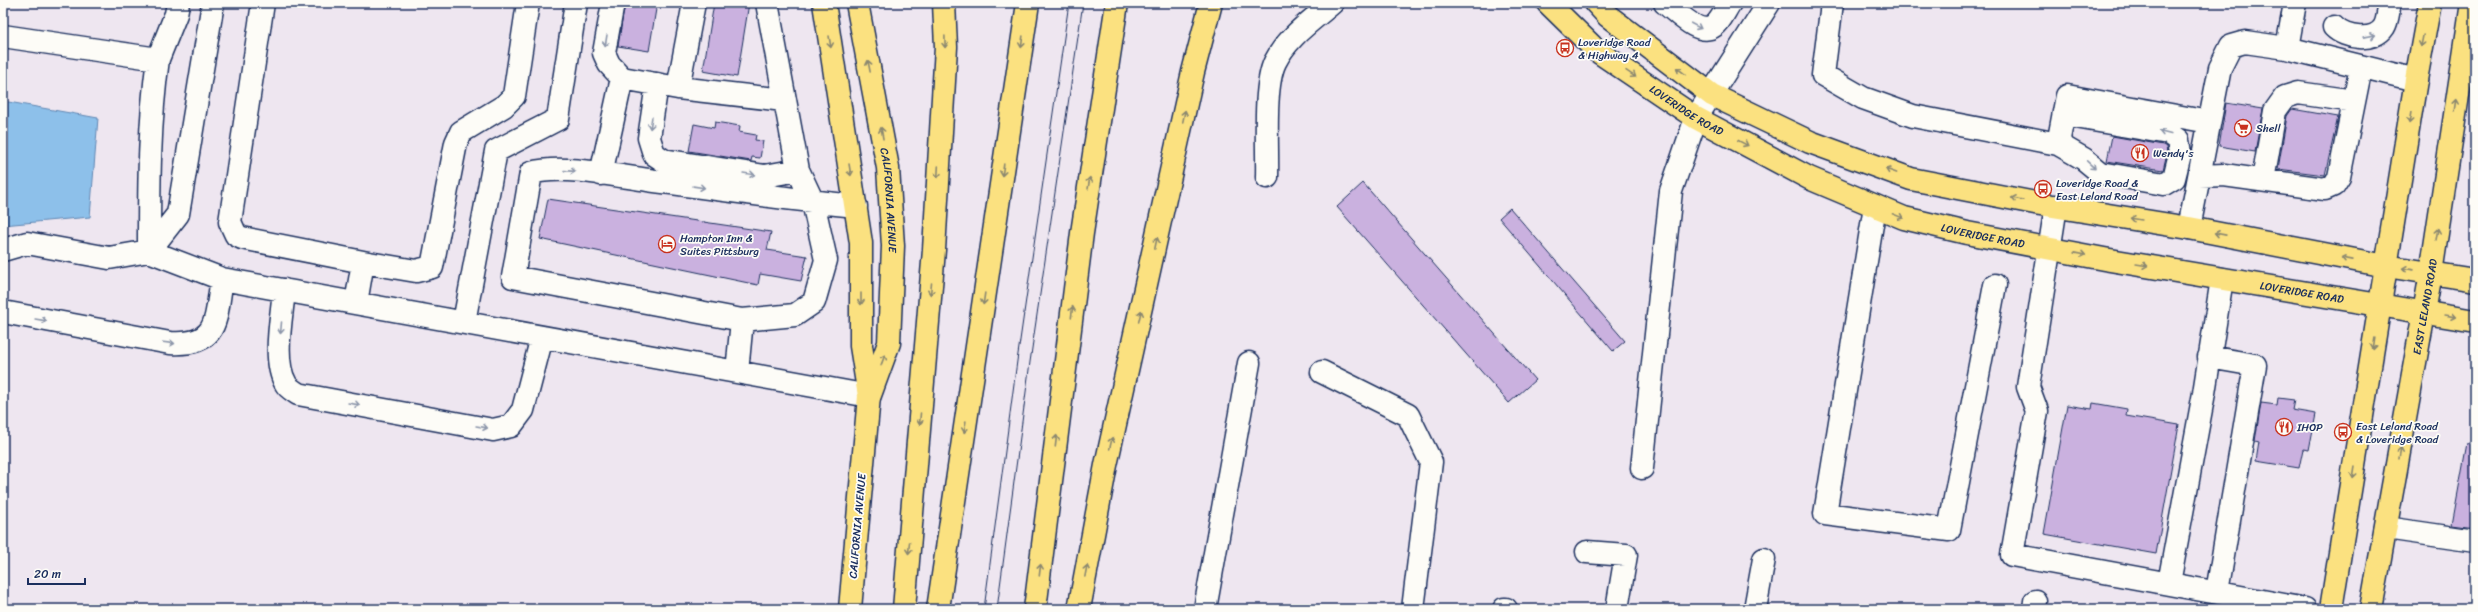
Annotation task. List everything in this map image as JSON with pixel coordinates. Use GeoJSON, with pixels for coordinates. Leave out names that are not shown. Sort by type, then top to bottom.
{"type":"FeatureCollection","features":[{"type":"Feature","properties":{"kind":"main road","name":"CALIFORNIA AVENUE"},"geometry":{"type":"LineString","coordinates":[[824,3],[861,243],[861,346],[869,396],[850,609]]}},
{"type":"Feature","properties":{"kind":"main road","name":"CALIFORNIA AVENUE"},"geometry":{"type":"LineString","coordinates":[[857,3],[888,168],[893,246],[889,343],[869,396]]}},
{"type":"Feature","properties":{"kind":"main road"},"geometry":{"type":"LineString","coordinates":[[904,609],[934,250],[946,48],[944,3]]}},
{"type":"Feature","properties":{"kind":"main road"},"geometry":{"type":"LineString","coordinates":[[938,609],[1028,3]]}},
{"type":"Feature","properties":{"kind":"main road"},"geometry":{"type":"LineString","coordinates":[[1035,609],[1082,233],[1117,3]]}},
{"type":"Feature","properties":{"kind":"main road"},"geometry":{"type":"LineString","coordinates":[[1079,609],[1106,465],[1193,72],[1211,3]]}},
{"type":"Feature","properties":{"kind":"main road","name":"LOVERIDGE ROAD"},"geometry":{"type":"LineString","coordinates":[[1548,3],[1597,51],[1696,118],[1809,178],[1904,218],[1967,233],[2049,249],[2475,321]]}},
{"type":"Feature","properties":{"kind":"main road"},"geometry":{"type":"LineString","coordinates":[[1596,3],[1608,16],[1712,95],[1810,142],[1912,179],[2056,206],[2189,228],[2386,266],[2475,280]]}},
{"type":"Feature","properties":{"kind":"main road"},"geometry":{"type":"LineString","coordinates":[[2331,609],[2416,80],[2430,3]]}},
{"type":"Feature","properties":{"kind":"main road","name":"EAST LELAND ROAD"},"geometry":{"type":"LineString","coordinates":[[2371,609],[2469,61],[2472,3]]}},
{"type":"Feature","properties":{"kind":"street"},"geometry":{"type":"LineString","coordinates":[[149,251],[149,151],[152,101],[158,59],[176,14],[178,3]]}},
{"type":"Feature","properties":{"kind":"street"},"geometry":{"type":"LineString","coordinates":[[149,251],[178,214],[213,3]]}},
{"type":"Feature","properties":{"kind":"street"},"geometry":{"type":"LineString","coordinates":[[264,3],[230,214],[231,226],[236,235],[242,238],[416,271],[432,267],[456,143],[461,132],[504,106],[514,96],[528,3]]}},
{"type":"Feature","properties":{"kind":"street"},"geometry":{"type":"LineString","coordinates":[[464,322],[496,151],[558,119],[576,3]]}},
{"type":"Feature","properties":{"kind":"street"},"geometry":{"type":"LineString","coordinates":[[612,3],[604,54],[609,64],[622,78],[678,88],[784,100]]}},
{"type":"Feature","properties":{"kind":"street"},"geometry":{"type":"LineString","coordinates":[[678,88],[694,3]]}},
{"type":"Feature","properties":{"kind":"street"},"geometry":{"type":"LineString","coordinates":[[767,3],[798,170],[813,202],[826,260],[814,302],[795,315],[742,320],[513,277],[532,173],[543,169],[601,174],[813,202],[856,206]]}},
{"type":"Feature","properties":{"kind":"street"},"geometry":{"type":"LineString","coordinates":[[1267,177],[1269,93],[1275,62],[1293,38],[1332,3]]}},
{"type":"Feature","properties":{"kind":"street"},"geometry":{"type":"LineString","coordinates":[[1665,3],[1693,25],[1704,29],[1715,25],[1730,3]]}},
{"type":"Feature","properties":{"kind":"street"},"geometry":{"type":"LineString","coordinates":[[1642,468],[1671,191],[1696,118],[1769,3]]}},
{"type":"Feature","properties":{"kind":"street"},"geometry":{"type":"LineString","coordinates":[[1832,3],[1823,75],[1864,98],[1913,116],[2058,144],[2084,159],[2101,173],[2158,185],[2164,184],[2174,178],[2179,158],[2180,146],[2178,140],[2168,132],[2064,115]]}},
{"type":"Feature","properties":{"kind":"street"},"geometry":{"type":"LineString","coordinates":[[2287,48],[2295,3]]}},
{"type":"Feature","properties":{"kind":"street"},"geometry":{"type":"LineString","coordinates":[[2334,27],[2341,33],[2362,37],[2377,34],[2385,26],[2390,3]]}},
{"type":"Feature","properties":{"kind":"street"},"geometry":{"type":"LineString","coordinates":[[3,36],[158,59]]}},
{"type":"Feature","properties":{"kind":"street"},"geometry":{"type":"LineString","coordinates":[[2189,228],[2220,68],[2231,46],[2245,42],[2287,48],[2416,80]]}},
{"type":"Feature","properties":{"kind":"street"},"geometry":{"type":"LineString","coordinates":[[2199,176],[2224,175],[2325,189],[2334,185],[2339,177],[2361,67]]}},
{"type":"Feature","properties":{"kind":"street"},"geometry":{"type":"LineString","coordinates":[[601,174],[622,78]]}},
{"type":"Feature","properties":{"kind":"street"},"geometry":{"type":"LineString","coordinates":[[657,84],[649,138],[654,154],[663,160],[765,176],[798,170]]}},
{"type":"Feature","properties":{"kind":"street"},"geometry":{"type":"LineString","coordinates":[[2263,180],[2275,111],[2285,97],[2298,93],[2354,101]]}},
{"type":"Feature","properties":{"kind":"street"},"geometry":{"type":"LineString","coordinates":[[2058,144],[2067,96],[2209,122]]}},
{"type":"Feature","properties":{"kind":"street"},"geometry":{"type":"LineString","coordinates":[[1876,206],[1825,514],[1949,530],[1994,285]]}},
{"type":"Feature","properties":{"kind":"street"},"geometry":{"type":"LineString","coordinates":[[2056,206],[2028,387],[2037,411],[2012,555],[2305,609]]}},
{"type":"Feature","properties":{"kind":"street"},"geometry":{"type":"LineString","coordinates":[[3,250],[27,243],[109,258],[149,251],[222,278],[869,396]]}},
{"type":"Feature","properties":{"kind":"street"},"geometry":{"type":"LineString","coordinates":[[356,303],[363,262]]}},
{"type":"Feature","properties":{"kind":"street"},"geometry":{"type":"LineString","coordinates":[[3,312],[154,341],[189,345],[204,339],[214,326],[222,278]]}},
{"type":"Feature","properties":{"kind":"street"},"geometry":{"type":"LineString","coordinates":[[2169,583],[2222,278]]}},
{"type":"Feature","properties":{"kind":"street"},"geometry":{"type":"LineString","coordinates":[[284,290],[279,354],[280,372],[286,386],[298,394],[305,396],[493,430],[511,426],[523,410],[542,337]]}},
{"type":"Feature","properties":{"kind":"street"},"geometry":{"type":"LineString","coordinates":[[737,372],[742,320]]}},
{"type":"Feature","properties":{"kind":"street"},"geometry":{"type":"LineString","coordinates":[[2209,357],[2256,365],[2217,592]]}},
{"type":"Feature","properties":{"kind":"street"},"geometry":{"type":"LineString","coordinates":[[1205,609],[1249,363]]}},
{"type":"Feature","properties":{"kind":"street"},"geometry":{"type":"LineString","coordinates":[[1322,372],[1408,415],[1431,462],[1413,609]]}},
{"type":"Feature","properties":{"kind":"street"},"geometry":{"type":"LineString","coordinates":[[2386,528],[2475,541]]}},
{"type":"Feature","properties":{"kind":"street"},"geometry":{"type":"LineString","coordinates":[[1587,552],[1626,555],[1617,609]]}},
{"type":"Feature","properties":{"kind":"street"},"geometry":{"type":"LineString","coordinates":[[1755,609],[1764,559]]}},
{"type":"Feature","properties":{"kind":"water"},"geometry":{"type":"Polygon","coordinates":[[[3,101],[98,118],[90,217],[3,225],[3,101]]]}},
{"type":"Feature","properties":{"kind":"building"},"geometry":{"type":"Polygon","coordinates":[[[625,3],[657,3],[649,51],[618,46],[625,3]]]}},
{"type":"Feature","properties":{"kind":"building"},"geometry":{"type":"Polygon","coordinates":[[[714,3],[749,3],[737,77],[703,71],[714,3]]]}},
{"type":"Feature","properties":{"kind":"building","name":"Shell"},"geometry":{"type":"Polygon","coordinates":[[[2226,103],[2263,109],[2255,152],[2219,146],[2226,103]]]}},
{"type":"Feature","properties":{"kind":"building","name":"Shell"},"geometry":{"type":"Polygon","coordinates":[[[2292,109],[2338,117],[2325,175],[2278,169],[2287,116],[2292,109]]]}},
{"type":"Feature","properties":{"kind":"building"},"geometry":{"type":"Polygon","coordinates":[[[715,122],[740,126],[739,132],[756,135],[755,140],[763,141],[760,158],[752,157],[751,161],[689,151],[694,124],[714,128],[715,122]]]}},
{"type":"Feature","properties":{"kind":"building","name":"Wendy's"},"geometry":{"type":"Polygon","coordinates":[[[2112,136],[2163,145],[2166,147],[2167,153],[2163,170],[2107,161],[2112,136]]]}},
{"type":"Feature","properties":{"kind":"building"},"geometry":{"type":"Polygon","coordinates":[[[1363,183],[1535,380],[1509,403],[1337,207],[1363,183]]]}},
{"type":"Feature","properties":{"kind":"building","name":"Hampton Inn & Suites Pittsburg"},"geometry":{"type":"Polygon","coordinates":[[[548,199],[771,232],[767,250],[807,256],[801,281],[760,274],[758,285],[540,239],[548,199]]]}},
{"type":"Feature","properties":{"kind":"building"},"geometry":{"type":"Polygon","coordinates":[[[1510,208],[1625,341],[1613,351],[1499,218],[1510,208]]]}},
{"type":"Feature","properties":{"kind":"building","name":"IHOP"},"geometry":{"type":"Polygon","coordinates":[[[2278,398],[2294,400],[2292,410],[2316,414],[2309,450],[2303,449],[2299,468],[2256,461],[2259,442],[2255,441],[2261,403],[2277,405],[2278,398]]]}},
{"type":"Feature","properties":{"kind":"building"},"geometry":{"type":"Polygon","coordinates":[[[2093,403],[2127,409],[2126,416],[2179,425],[2156,554],[2044,534],[2067,405],[2092,409],[2093,403]]]}},
{"type":"Feature","properties":{"kind":"building"},"geometry":{"type":"Polygon","coordinates":[[[2467,443],[2475,444],[2475,528],[2452,525],[2467,443]]]}},
{"type":"Feature","properties":{"kind":"tram line"},"geometry":{"type":"LineString","coordinates":[[984,609],[1017,361],[1069,3]]}},
{"type":"Feature","properties":{"kind":"tram line"},"geometry":{"type":"LineString","coordinates":[[997,609],[1030,362],[1083,3]]}},
{"type":"Feature","properties":{"kind":"place","name":"Loveridge Road & Highway 4"},"geometry":{"type":"Point","coordinates":[1565,48]}},
{"type":"Feature","properties":{"kind":"place","name":"Shell"},"geometry":{"type":"Point","coordinates":[2243,128]}},
{"type":"Feature","properties":{"kind":"place","name":"Wendy's"},"geometry":{"type":"Point","coordinates":[2140,153]}},
{"type":"Feature","properties":{"kind":"place","name":"Loveridge Road & East Leland Road"},"geometry":{"type":"Point","coordinates":[2043,189]}},
{"type":"Feature","properties":{"kind":"place","name":"Hampton Inn & Suites Pittsburg"},"geometry":{"type":"Point","coordinates":[667,244]}},
{"type":"Feature","properties":{"kind":"place","name":"IHOP"},"geometry":{"type":"Point","coordinates":[2284,427]}},
{"type":"Feature","properties":{"kind":"place","name":"East Leland Road & Loveridge Road"},"geometry":{"type":"Point","coordinates":[2343,432]}}]}
